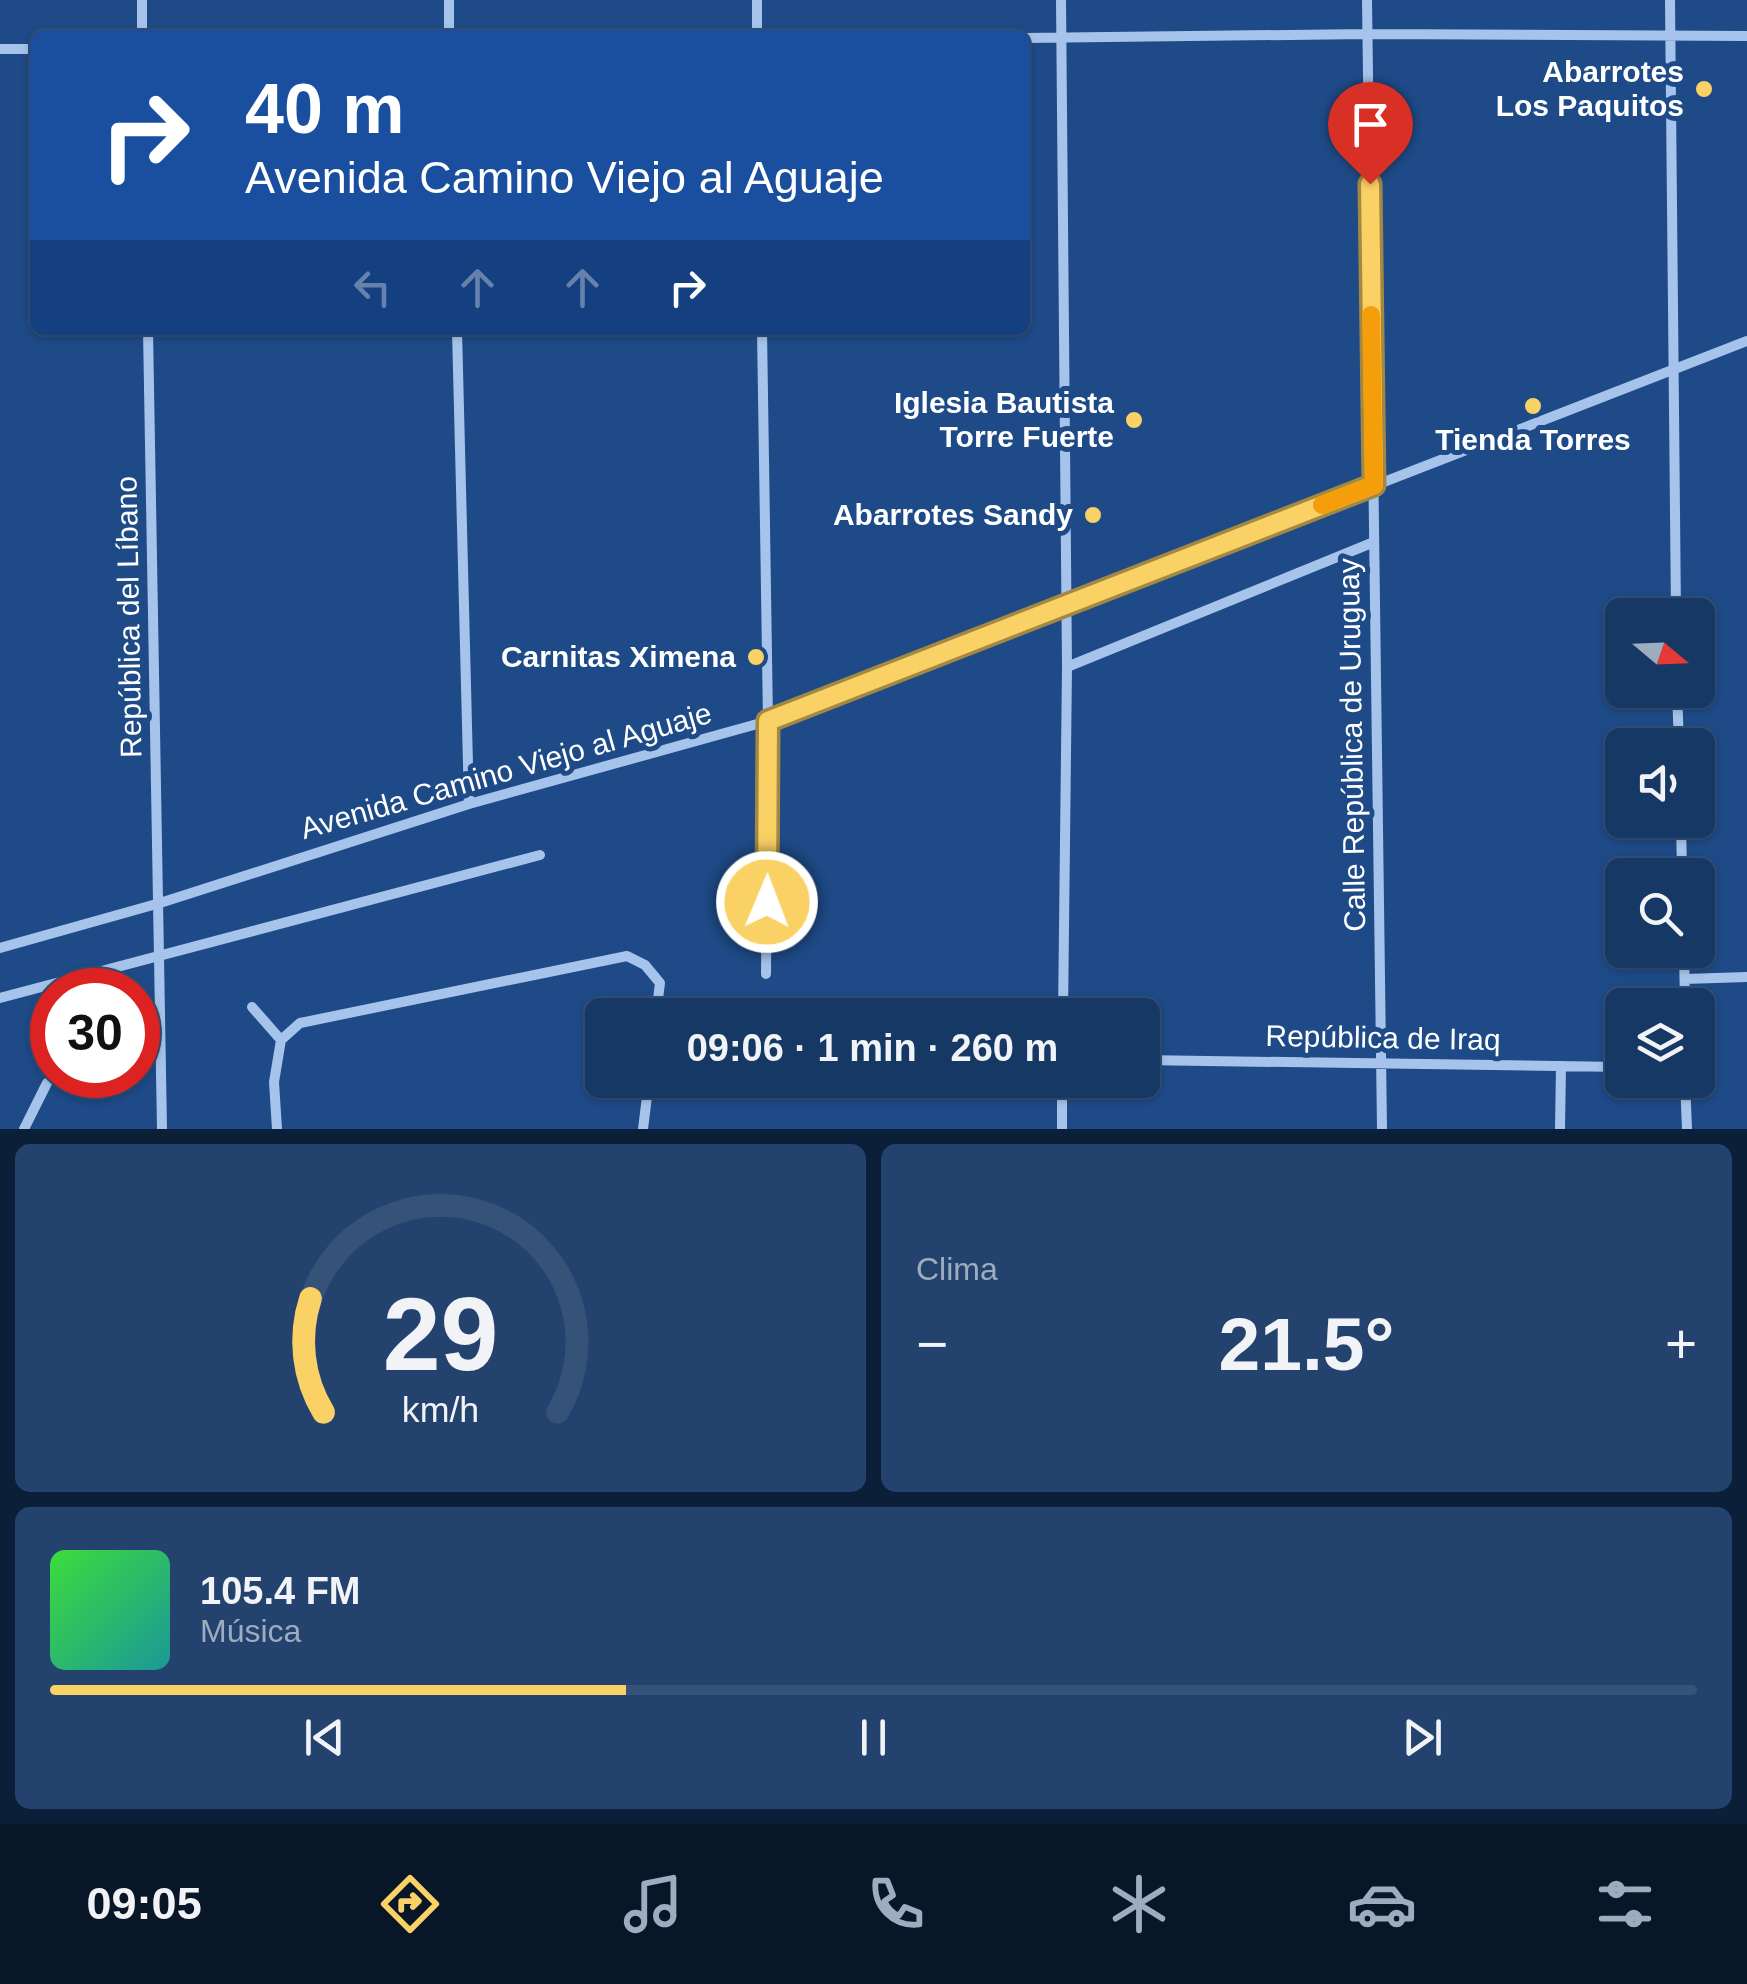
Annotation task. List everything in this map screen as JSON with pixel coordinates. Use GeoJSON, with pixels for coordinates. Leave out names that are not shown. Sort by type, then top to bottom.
{"type":"FeatureCollection","features":[{"type":"Feature","properties":{"kind":"street"},"geometry":{"type":"LineString","coordinates":[[142,0],[142,30]]}},
{"type":"Feature","properties":{"kind":"street"},"geometry":{"type":"LineString","coordinates":[[449,0],[449,30]]}},
{"type":"Feature","properties":{"kind":"street"},"geometry":{"type":"LineString","coordinates":[[756,0],[757,30]]}},
{"type":"Feature","properties":{"kind":"street"},"geometry":{"type":"LineString","coordinates":[[1061,0],[1067,667],[1063,998]]}},
{"type":"Feature","properties":{"kind":"street","name":"Calle República de Uruguay"},"geometry":{"type":"LineString","coordinates":[[1367,0],[1382,1129]]}},
{"type":"Feature","properties":{"kind":"street"},"geometry":{"type":"LineString","coordinates":[[1670,0],[1676,598]]}},
{"type":"Feature","properties":{"kind":"street"},"geometry":{"type":"LineString","coordinates":[[1030,38],[1367,34],[1747,36]]}},
{"type":"Feature","properties":{"kind":"street"},"geometry":{"type":"LineString","coordinates":[[0,50],[30,49]]}},
{"type":"Feature","properties":{"kind":"street","name":"República del Líbano"},"geometry":{"type":"LineString","coordinates":[[148,335],[162,1129]]}},
{"type":"Feature","properties":{"kind":"street"},"geometry":{"type":"LineString","coordinates":[[457,335],[469,804]]}},
{"type":"Feature","properties":{"kind":"street"},"geometry":{"type":"LineString","coordinates":[[762,335],[768,721],[766,974]]}},
{"type":"Feature","properties":{"kind":"street","name":"Avenida Camino Viejo al Aguaje"},"geometry":{"type":"LineString","coordinates":[[0,948],[160,903],[469,804],[768,721],[1747,341]]}},
{"type":"Feature","properties":{"kind":"street"},"geometry":{"type":"LineString","coordinates":[[1067,667],[1374,542]]}},
{"type":"Feature","properties":{"kind":"street"},"geometry":{"type":"LineString","coordinates":[[0,998],[540,855]]}},
{"type":"Feature","properties":{"kind":"street"},"geometry":{"type":"LineString","coordinates":[[277,1129],[274,1082],[281,1040],[300,1024],[627,956],[645,965],[660,983],[658,998]]}},
{"type":"Feature","properties":{"kind":"street"},"geometry":{"type":"LineString","coordinates":[[1685,968],[1685,988]]}},
{"type":"Feature","properties":{"kind":"street"},"geometry":{"type":"LineString","coordinates":[[1685,978],[1747,977]]}},
{"type":"Feature","properties":{"kind":"street"},"geometry":{"type":"LineString","coordinates":[[252,1008],[281,1040]]}},
{"type":"Feature","properties":{"kind":"street","name":"República de Iraq"},"geometry":{"type":"LineString","coordinates":[[1160,1060],[1605,1067]]}},
{"type":"Feature","properties":{"kind":"street"},"geometry":{"type":"LineString","coordinates":[[1560,1129],[1561,1066]]}},
{"type":"Feature","properties":{"kind":"street"},"geometry":{"type":"LineString","coordinates":[[24,1129],[40,1098]]}},
{"type":"Feature","properties":{"kind":"street"},"geometry":{"type":"LineString","coordinates":[[643,1129],[647,1098]]}},
{"type":"Feature","properties":{"kind":"street"},"geometry":{"type":"LineString","coordinates":[[1062,1098],[1062,1129]]}},
{"type":"Feature","properties":{"kind":"street"},"geometry":{"type":"LineString","coordinates":[[1686,1098],[1687,1129]]}},
{"type":"Feature","properties":{"kind":"slow traffic"},"geometry":{"type":"LineString","coordinates":[[1322,505],[1374,485],[1371,315]]}},
{"type":"Feature","properties":{"kind":"place","name":"Abarrotes Los Paquitos"},"geometry":{"type":"Point","coordinates":[1704,89]}},
{"type":"Feature","properties":{"kind":"place","name":"Tienda Torres"},"geometry":{"type":"Point","coordinates":[1533,406]}},
{"type":"Feature","properties":{"kind":"place","name":"Iglesia Bautista Torre Fuerte"},"geometry":{"type":"Point","coordinates":[1134,420]}},
{"type":"Feature","properties":{"kind":"place","name":"Abarrotes Sandy"},"geometry":{"type":"Point","coordinates":[1093,515]}},
{"type":"Feature","properties":{"kind":"place","name":"Carnitas Ximena"},"geometry":{"type":"Point","coordinates":[756,657]}},
{"type":"Feature","properties":{"kind":"route"},"geometry":{"type":"LineString","coordinates":[[767,902],[768,721],[1374,485],[1370,184]]}}]}
